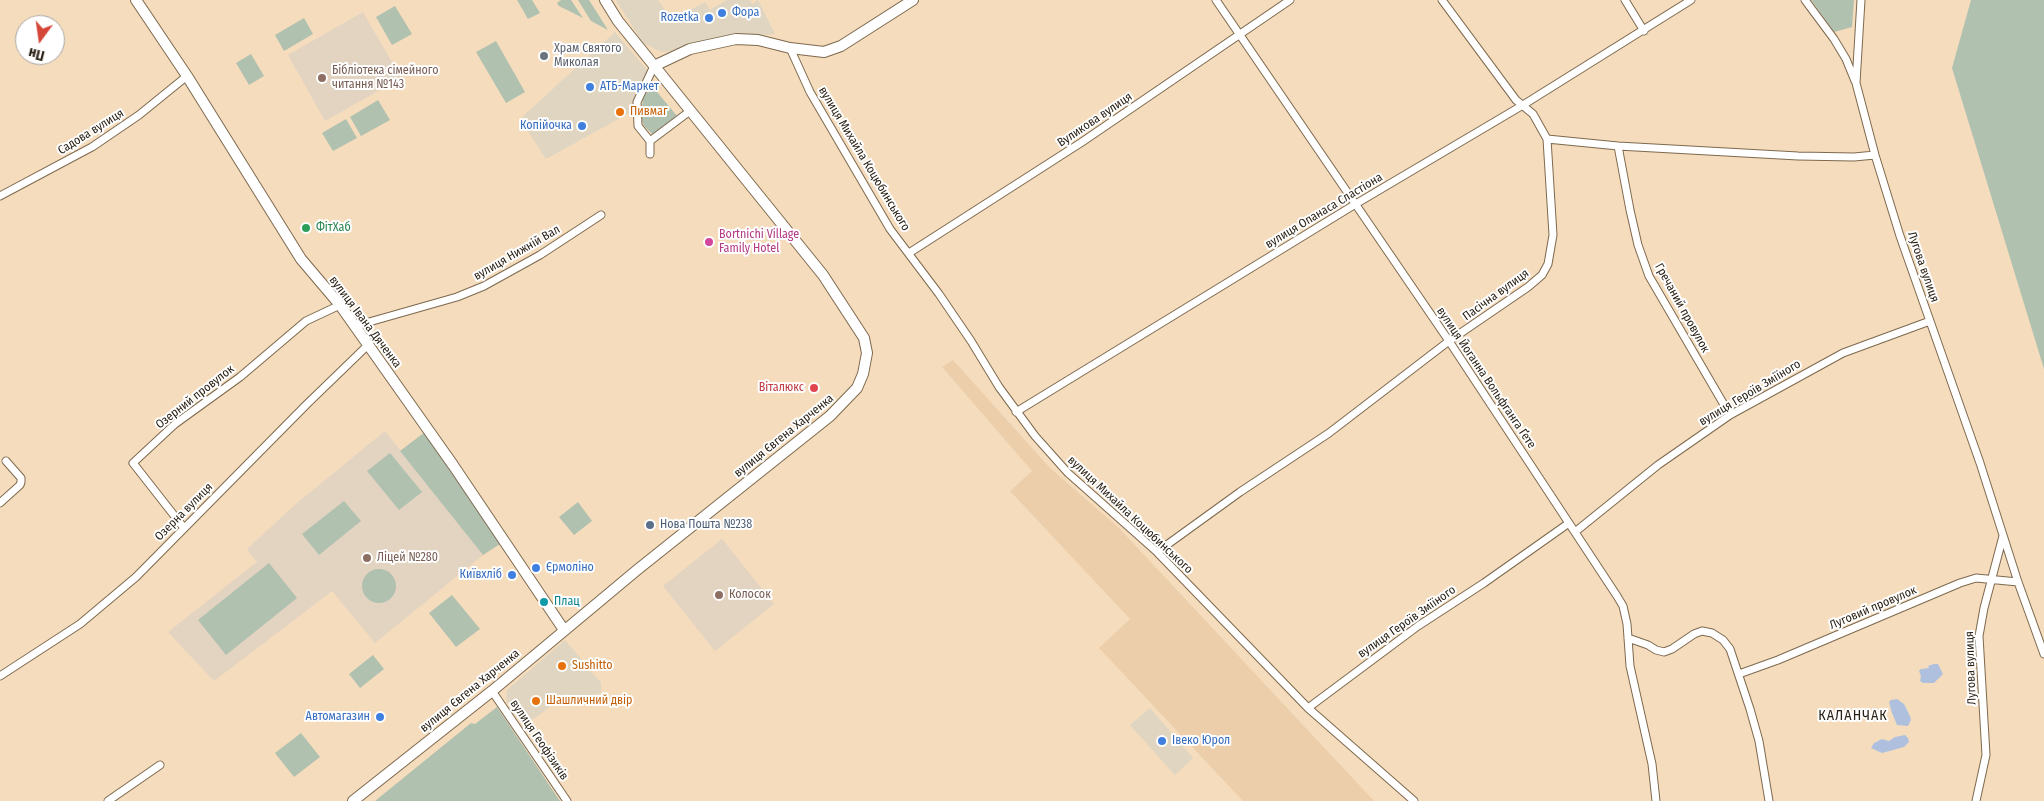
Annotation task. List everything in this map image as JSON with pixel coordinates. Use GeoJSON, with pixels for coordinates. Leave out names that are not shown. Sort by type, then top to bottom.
{"type":"FeatureCollection","features":[{"type":"Feature","properties":{"kind":"main road","name":"вулиця Івана Дяченка"},"geometry":{"type":"LineString","coordinates":[[136,0],[301,259],[355,326],[453,465],[564,630]]}},
{"type":"Feature","properties":{"kind":"main road","name":"вулиця Євгена Харченка"},"geometry":{"type":"LineString","coordinates":[[353,801],[492,691],[564,630],[830,416],[856,388],[863,374],[866,353],[864,338],[856,323],[823,276],[618,21],[605,0]]}},
{"type":"Feature","properties":{"kind":"main road"},"geometry":{"type":"LineString","coordinates":[[654,66],[690,50],[736,39],[758,40],[790,48],[824,52],[841,46],[913,0]]}},
{"type":"Feature","properties":{"kind":"street","name":"вулиця Йоганна Вольфганга Ґете"},"geometry":{"type":"LineString","coordinates":[[1216,0],[1354,205],[1449,341],[1623,606],[1630,666],[1652,764],[1656,801]]}},
{"type":"Feature","properties":{"kind":"street","name":"Вуликова вулиця"},"geometry":{"type":"LineString","coordinates":[[909,253],[1082,142],[1290,0]]}},
{"type":"Feature","properties":{"kind":"street"},"geometry":{"type":"LineString","coordinates":[[1442,0],[1516,100],[1533,114],[1548,139],[1618,146],[1808,156],[1854,157],[1875,155]]}},
{"type":"Feature","properties":{"kind":"street"},"geometry":{"type":"LineString","coordinates":[[1625,0],[1644,31]]}},
{"type":"Feature","properties":{"kind":"street","name":"вулиця Опанаса Сластіона"},"geometry":{"type":"LineString","coordinates":[[1016,412],[1354,205],[1644,31],[1691,0]]}},
{"type":"Feature","properties":{"kind":"street"},"geometry":{"type":"LineString","coordinates":[[1805,0],[1834,39],[1846,59],[1856,83]]}},
{"type":"Feature","properties":{"kind":"street","name":"Лугова вулиця"},"geometry":{"type":"LineString","coordinates":[[1861,0],[1856,83],[1875,155],[2018,582],[2044,654]]}},
{"type":"Feature","properties":{"kind":"street","name":"вулиця Михайла Коцюбинського"},"geometry":{"type":"LineString","coordinates":[[790,48],[810,92],[890,229],[971,341],[1016,412],[1068,473],[1157,552],[1308,708],[1414,801]]}},
{"type":"Feature","properties":{"kind":"street"},"geometry":{"type":"LineString","coordinates":[[650,154],[650,141],[638,126],[637,102],[654,66]]}},
{"type":"Feature","properties":{"kind":"street","name":"Садова вулиця"},"geometry":{"type":"LineString","coordinates":[[0,196],[92,147],[139,115],[186,76]]}},
{"type":"Feature","properties":{"kind":"street"},"geometry":{"type":"LineString","coordinates":[[650,141],[690,111]]}},
{"type":"Feature","properties":{"kind":"street","name":"Пасічна вулиця"},"geometry":{"type":"LineString","coordinates":[[1157,552],[1240,492],[1329,433],[1449,341],[1528,287],[1542,275],[1548,264],[1553,234],[1548,139]]}},
{"type":"Feature","properties":{"kind":"street","name":"Гречаний провулок"},"geometry":{"type":"LineString","coordinates":[[1618,146],[1638,245],[1649,276],[1730,415]]}},
{"type":"Feature","properties":{"kind":"street","name":"вулиця Нижній Вал"},"geometry":{"type":"LineString","coordinates":[[355,326],[457,296],[484,286],[540,255],[601,216]]}},
{"type":"Feature","properties":{"kind":"street","name":"Озерний провулок"},"geometry":{"type":"LineString","coordinates":[[184,528],[133,463],[175,424],[240,377],[306,321],[340,305]]}},
{"type":"Feature","properties":{"kind":"street","name":"вулиця Героїв Зміїного"},"geometry":{"type":"LineString","coordinates":[[1575,532],[1658,465],[1730,415],[1843,353],[1930,321]]}},
{"type":"Feature","properties":{"kind":"street","name":"Озерна вулиця"},"geometry":{"type":"LineString","coordinates":[[0,676],[80,624],[136,577],[368,345]]}},
{"type":"Feature","properties":{"kind":"street"},"geometry":{"type":"LineString","coordinates":[[0,503],[21,482],[20,478],[6,461]]}},
{"type":"Feature","properties":{"kind":"street","name":"вулиця Героїв Зміїного"},"geometry":{"type":"LineString","coordinates":[[1308,708],[1418,626],[1484,583],[1569,523]]}},
{"type":"Feature","properties":{"kind":"street","name":"Лугова вулиця"},"geometry":{"type":"LineString","coordinates":[[1976,801],[1985,764],[1986,749],[1979,636],[1991,579],[2003,535]]}},
{"type":"Feature","properties":{"kind":"street","name":"Луговий провулок"},"geometry":{"type":"LineString","coordinates":[[1740,674],[1778,660],[1960,583],[1976,578],[2018,582]]}},
{"type":"Feature","properties":{"kind":"street"},"geometry":{"type":"LineString","coordinates":[[1628,638],[1664,652],[1702,631],[1712,633],[1723,640],[1730,649],[1740,674],[1759,741],[1769,801]]}},
{"type":"Feature","properties":{"kind":"street","name":"вулиця Геофізиків"},"geometry":{"type":"LineString","coordinates":[[492,691],[567,801]]}},
{"type":"Feature","properties":{"kind":"street"},"geometry":{"type":"LineString","coordinates":[[108,801],[160,765]]}},
{"type":"Feature","properties":{"kind":"shaded area"},"geometry":{"type":"Polygon","coordinates":[[[616,0],[658,0],[672,20],[705,2],[710,10],[727,0],[750,0],[752,4],[758,0],[775,34],[719,38],[687,45],[675,51],[661,52],[643,43],[616,0]]]}},
{"type":"Feature","properties":{"kind":"shaded area"},"geometry":{"type":"Polygon","coordinates":[[[363,12],[401,78],[325,121],[288,55],[363,12]]]}},
{"type":"Feature","properties":{"kind":"shaded area"},"geometry":{"type":"Polygon","coordinates":[[[615,32],[648,71],[634,102],[633,111],[546,159],[520,119],[615,32]]]}},
{"type":"Feature","properties":{"kind":"shaded area"},"geometry":{"type":"Polygon","coordinates":[[[953,360],[1050,468],[1118,527],[1374,801],[1243,801],[1099,648],[1130,619],[1010,491],[1032,471],[942,367],[953,360]]]}},
{"type":"Feature","properties":{"kind":"shaded area","name":"Ліцей №280"},"geometry":{"type":"Polygon","coordinates":[[[385,431],[483,555],[375,643],[332,591],[214,681],[168,632],[257,562],[247,549],[297,503],[385,431]]]}},
{"type":"Feature","properties":{"kind":"shaded area","name":"Колосок"},"geometry":{"type":"Polygon","coordinates":[[[722,539],[774,604],[715,651],[663,586],[722,539]]]}},
{"type":"Feature","properties":{"kind":"shaded area"},"geometry":{"type":"Polygon","coordinates":[[[565,640],[601,683],[601,693],[569,701],[563,696],[538,716],[523,725],[507,702],[507,690],[565,640]]]}},
{"type":"Feature","properties":{"kind":"shaded area","name":"Івеко Юрол"},"geometry":{"type":"Polygon","coordinates":[[[1150,708],[1193,758],[1175,775],[1130,725],[1150,708]]]}},
{"type":"Feature","properties":{"kind":"green space"},"geometry":{"type":"Polygon","coordinates":[[[517,0],[532,0],[540,13],[528,19],[517,0]]]}},
{"type":"Feature","properties":{"kind":"green space"},"geometry":{"type":"Polygon","coordinates":[[[561,0],[571,0],[583,18],[559,6],[557,3],[561,0]]]}},
{"type":"Feature","properties":{"kind":"green space"},"geometry":{"type":"Polygon","coordinates":[[[578,0],[589,0],[608,30],[591,21],[578,0]]]}},
{"type":"Feature","properties":{"kind":"green space"},"geometry":{"type":"Polygon","coordinates":[[[1811,0],[1854,0],[1852,27],[1834,32],[1811,0]]]}},
{"type":"Feature","properties":{"kind":"green space"},"geometry":{"type":"Polygon","coordinates":[[[1971,0],[2044,0],[2044,369],[1952,68],[1971,0]]]}},
{"type":"Feature","properties":{"kind":"green space"},"geometry":{"type":"Polygon","coordinates":[[[395,6],[412,34],[392,45],[376,17],[395,6]]]}},
{"type":"Feature","properties":{"kind":"green space"},"geometry":{"type":"Polygon","coordinates":[[[304,18],[313,34],[284,51],[275,35],[304,18]]]}},
{"type":"Feature","properties":{"kind":"green space"},"geometry":{"type":"Polygon","coordinates":[[[496,41],[525,92],[506,103],[476,52],[496,41]]]}},
{"type":"Feature","properties":{"kind":"green space"},"geometry":{"type":"Polygon","coordinates":[[[251,54],[264,76],[249,85],[236,63],[251,54]]]}},
{"type":"Feature","properties":{"kind":"green space"},"geometry":{"type":"Polygon","coordinates":[[[653,87],[677,116],[653,135],[644,126],[641,118],[643,99],[649,89],[653,87]]]}},
{"type":"Feature","properties":{"kind":"green space"},"geometry":{"type":"Polygon","coordinates":[[[378,100],[390,120],[361,136],[350,117],[378,100]]]}},
{"type":"Feature","properties":{"kind":"green space"},"geometry":{"type":"Polygon","coordinates":[[[346,119],[357,138],[333,151],[322,133],[346,119]]]}},
{"type":"Feature","properties":{"kind":"green space"},"geometry":{"type":"Polygon","coordinates":[[[425,432],[500,544],[483,555],[400,451],[425,432]]]}},
{"type":"Feature","properties":{"kind":"green space"},"geometry":{"type":"Polygon","coordinates":[[[390,453],[422,492],[399,510],[367,471],[390,453]]]}},
{"type":"Feature","properties":{"kind":"green space"},"geometry":{"type":"Polygon","coordinates":[[[344,501],[361,521],[319,555],[302,534],[344,501]]]}},
{"type":"Feature","properties":{"kind":"green space"},"geometry":{"type":"Polygon","coordinates":[[[578,502],[592,521],[574,535],[559,517],[578,502]]]}},
{"type":"Feature","properties":{"kind":"green space"},"geometry":{"type":"Polygon","coordinates":[[[269,563],[297,598],[226,655],[198,620],[269,563]]]}},
{"type":"Feature","properties":{"kind":"green space"},"geometry":{"type":"Polygon","coordinates":[[[379,569],[391,574],[396,586],[391,598],[379,603],[367,598],[362,586],[367,574],[379,569]]]}},
{"type":"Feature","properties":{"kind":"green space"},"geometry":{"type":"Polygon","coordinates":[[[452,595],[480,629],[456,647],[429,613],[452,595]]]}},
{"type":"Feature","properties":{"kind":"green space"},"geometry":{"type":"Polygon","coordinates":[[[373,655],[384,669],[360,688],[349,674],[373,655]]]}},
{"type":"Feature","properties":{"kind":"green space"},"geometry":{"type":"Polygon","coordinates":[[[497,707],[560,801],[375,801],[471,723],[475,724],[497,707]]]}},
{"type":"Feature","properties":{"kind":"green space"},"geometry":{"type":"Polygon","coordinates":[[[301,733],[320,757],[294,777],[275,753],[301,733]]]}},
{"type":"Feature","properties":{"kind":"water"},"geometry":{"type":"Polygon","coordinates":[[[1938,664],[1943,674],[1934,683],[1923,683],[1920,681],[1919,671],[1929,668],[1928,666],[1938,664]]]}},
{"type":"Feature","properties":{"kind":"water"},"geometry":{"type":"Polygon","coordinates":[[[1897,699],[1904,704],[1910,716],[1911,720],[1908,726],[1897,725],[1892,713],[1889,702],[1897,699]]]}},
{"type":"Feature","properties":{"kind":"water"},"geometry":{"type":"Polygon","coordinates":[[[1905,735],[1909,742],[1904,747],[1882,753],[1871,748],[1874,743],[1882,739],[1889,741],[1895,737],[1905,735]]]}},
{"type":"Feature","properties":{"kind":"place","name":"Фора"},"geometry":{"type":"Point","coordinates":[722,13]}},
{"type":"Feature","properties":{"kind":"place","name":"Rozetka"},"geometry":{"type":"Point","coordinates":[709,18]}},
{"type":"Feature","properties":{"kind":"place","name":"Храм Святого Миколая"},"geometry":{"type":"Point","coordinates":[544,56]}},
{"type":"Feature","properties":{"kind":"place","name":"Бібліотека сімейного читання №143"},"geometry":{"type":"Point","coordinates":[322,78]}},
{"type":"Feature","properties":{"kind":"place","name":"АТБ-Маркет"},"geometry":{"type":"Point","coordinates":[590,87]}},
{"type":"Feature","properties":{"kind":"place","name":"Пивмаг"},"geometry":{"type":"Point","coordinates":[620,112]}},
{"type":"Feature","properties":{"kind":"place","name":"Копійочка"},"geometry":{"type":"Point","coordinates":[582,126]}},
{"type":"Feature","properties":{"kind":"place","name":"ФітХаб"},"geometry":{"type":"Point","coordinates":[306,228]}},
{"type":"Feature","properties":{"kind":"place","name":"Bortnichi Village Family Hotel"},"geometry":{"type":"Point","coordinates":[709,242]}},
{"type":"Feature","properties":{"kind":"place","name":"Віталюкс"},"geometry":{"type":"Point","coordinates":[814,388]}},
{"type":"Feature","properties":{"kind":"place","name":"Нова Пошта №238"},"geometry":{"type":"Point","coordinates":[650,525]}},
{"type":"Feature","properties":{"kind":"place","name":"Ліцей №280"},"geometry":{"type":"Point","coordinates":[367,558]}},
{"type":"Feature","properties":{"kind":"place","name":"Єрмоліно"},"geometry":{"type":"Point","coordinates":[536,568]}},
{"type":"Feature","properties":{"kind":"place","name":"Київхліб"},"geometry":{"type":"Point","coordinates":[512,575]}},
{"type":"Feature","properties":{"kind":"place","name":"Колосок"},"geometry":{"type":"Point","coordinates":[719,595]}},
{"type":"Feature","properties":{"kind":"place","name":"Плац"},"geometry":{"type":"Point","coordinates":[544,602]}},
{"type":"Feature","properties":{"kind":"place","name":"Sushitto"},"geometry":{"type":"Point","coordinates":[562,666]}},
{"type":"Feature","properties":{"kind":"place","name":"Шашличний двір"},"geometry":{"type":"Point","coordinates":[536,701]}},
{"type":"Feature","properties":{"kind":"place","name":"Автомагазин"},"geometry":{"type":"Point","coordinates":[380,717]}},
{"type":"Feature","properties":{"kind":"place","name":"Івеко Юрол"},"geometry":{"type":"Point","coordinates":[1162,741]}},
{"type":"Feature","properties":{"kind":"district","name":"КАЛАНЧАК"},"geometry":{"type":"Point","coordinates":[1853,716]}}]}
